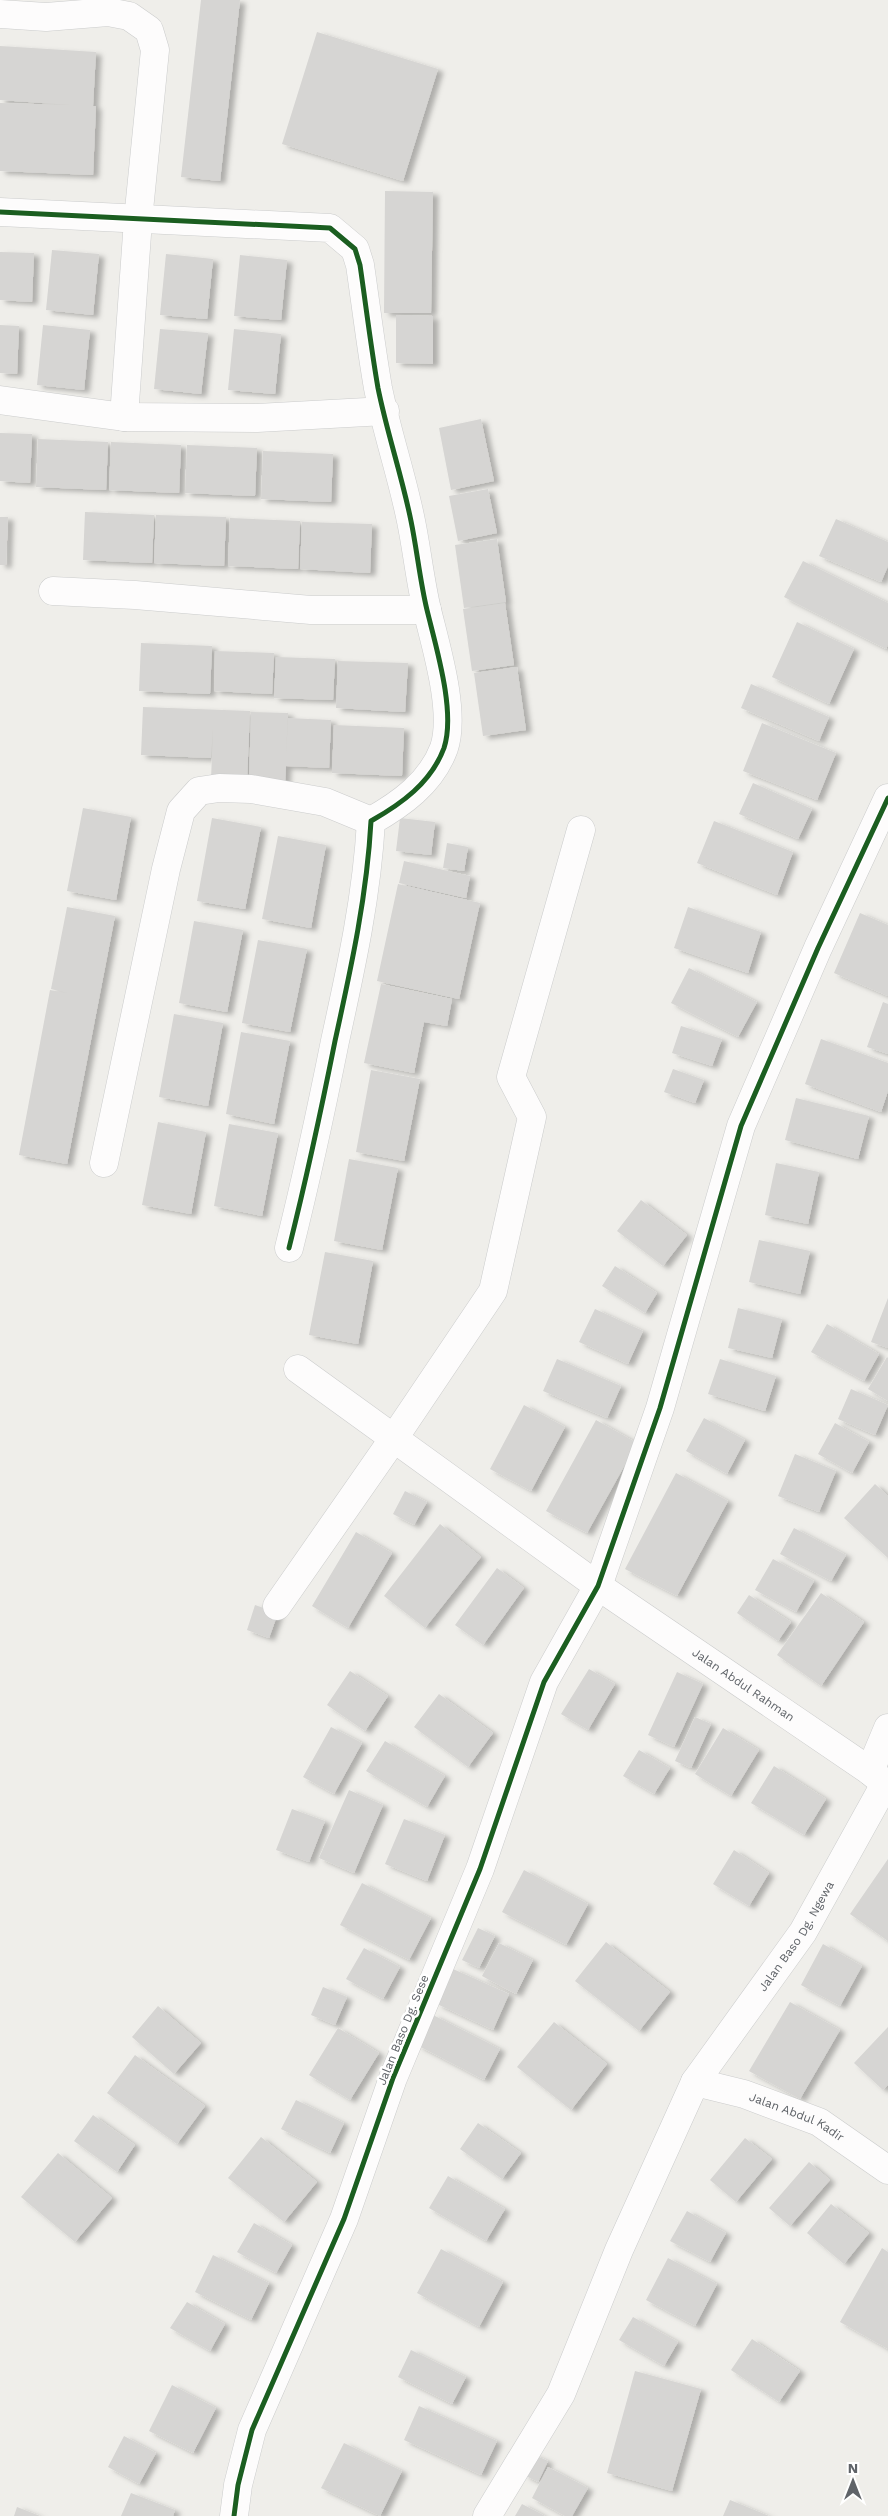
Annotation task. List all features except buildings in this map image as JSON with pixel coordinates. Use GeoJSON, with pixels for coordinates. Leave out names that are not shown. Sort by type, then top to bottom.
{"type":"FeatureCollection","features":[{"type":"Feature","properties":{"kind":"street"},"geometry":{"type":"LineString","coordinates":[[0,14],[46,17],[108,12],[127,8],[149,30],[155,50],[138,220],[124,417]]}},
{"type":"Feature","properties":{"kind":"street"},"geometry":{"type":"LineString","coordinates":[[0,212],[330,228],[342,236],[355,249],[360,265],[379,390],[411,521],[427,610],[435,638],[448,719],[444,747],[433,768],[419,788],[397,806],[371,821]]}},
{"type":"Feature","properties":{"kind":"street"},"geometry":{"type":"LineString","coordinates":[[0,400],[124,417],[257,418],[385,411]]}},
{"type":"Feature","properties":{"kind":"street"},"geometry":{"type":"LineString","coordinates":[[52,591],[135,595],[311,610],[427,610]]}},
{"type":"Feature","properties":{"kind":"street"},"geometry":{"type":"LineString","coordinates":[[104,1163],[166,869],[181,811],[199,791],[219,788],[251,789],[325,802],[371,821]]}},
{"type":"Feature","properties":{"kind":"street","name":"Jalan Baso Dg. Sese"},"geometry":{"type":"LineString","coordinates":[[234,2516],[238,2485],[252,2430],[344,2219],[393,2078],[480,1869],[544,1682],[598,1586],[660,1408],[741,1126],[818,948],[888,798]]}},
{"type":"Feature","properties":{"kind":"street"},"geometry":{"type":"LineString","coordinates":[[289,1248],[306,1182],[352,964],[368,872],[371,821]]}},
{"type":"Feature","properties":{"kind":"street"},"geometry":{"type":"LineString","coordinates":[[277,1606],[493,1291],[532,1117],[511,1077],[582,830]]}},
{"type":"Feature","properties":{"kind":"street","name":"Jalan Abdul Rahman"},"geometry":{"type":"LineString","coordinates":[[298,1369],[598,1586],[881,1780]]}},
{"type":"Feature","properties":{"kind":"street","name":"Jalan Baso Dg. Ngewa"},"geometry":{"type":"LineString","coordinates":[[486,2516],[561,2394],[618,2250],[695,2082],[802,1932],[881,1780],[888,1728]]}},
{"type":"Feature","properties":{"kind":"street","name":"Jalan Abdul Kadir"},"geometry":{"type":"LineString","coordinates":[[695,2082],[744,2094],[819,2122],[888,2170]]}},
{"type":"Feature","properties":{"kind":"cycle path"},"geometry":{"type":"LineString","coordinates":[[0,212],[330,228],[355,249],[360,265],[378,388],[407,504],[425,599],[443,679],[448,716],[447,733],[444,748],[431,772],[423,782],[404,800],[371,821],[366,877],[352,959],[313,1145],[289,1248]]}},
{"type":"Feature","properties":{"kind":"cycle path"},"geometry":{"type":"LineString","coordinates":[[234,2516],[238,2485],[252,2430],[344,2219],[393,2078],[480,1869],[544,1682],[598,1586],[660,1408],[741,1126],[818,948],[888,798]]}}]}
